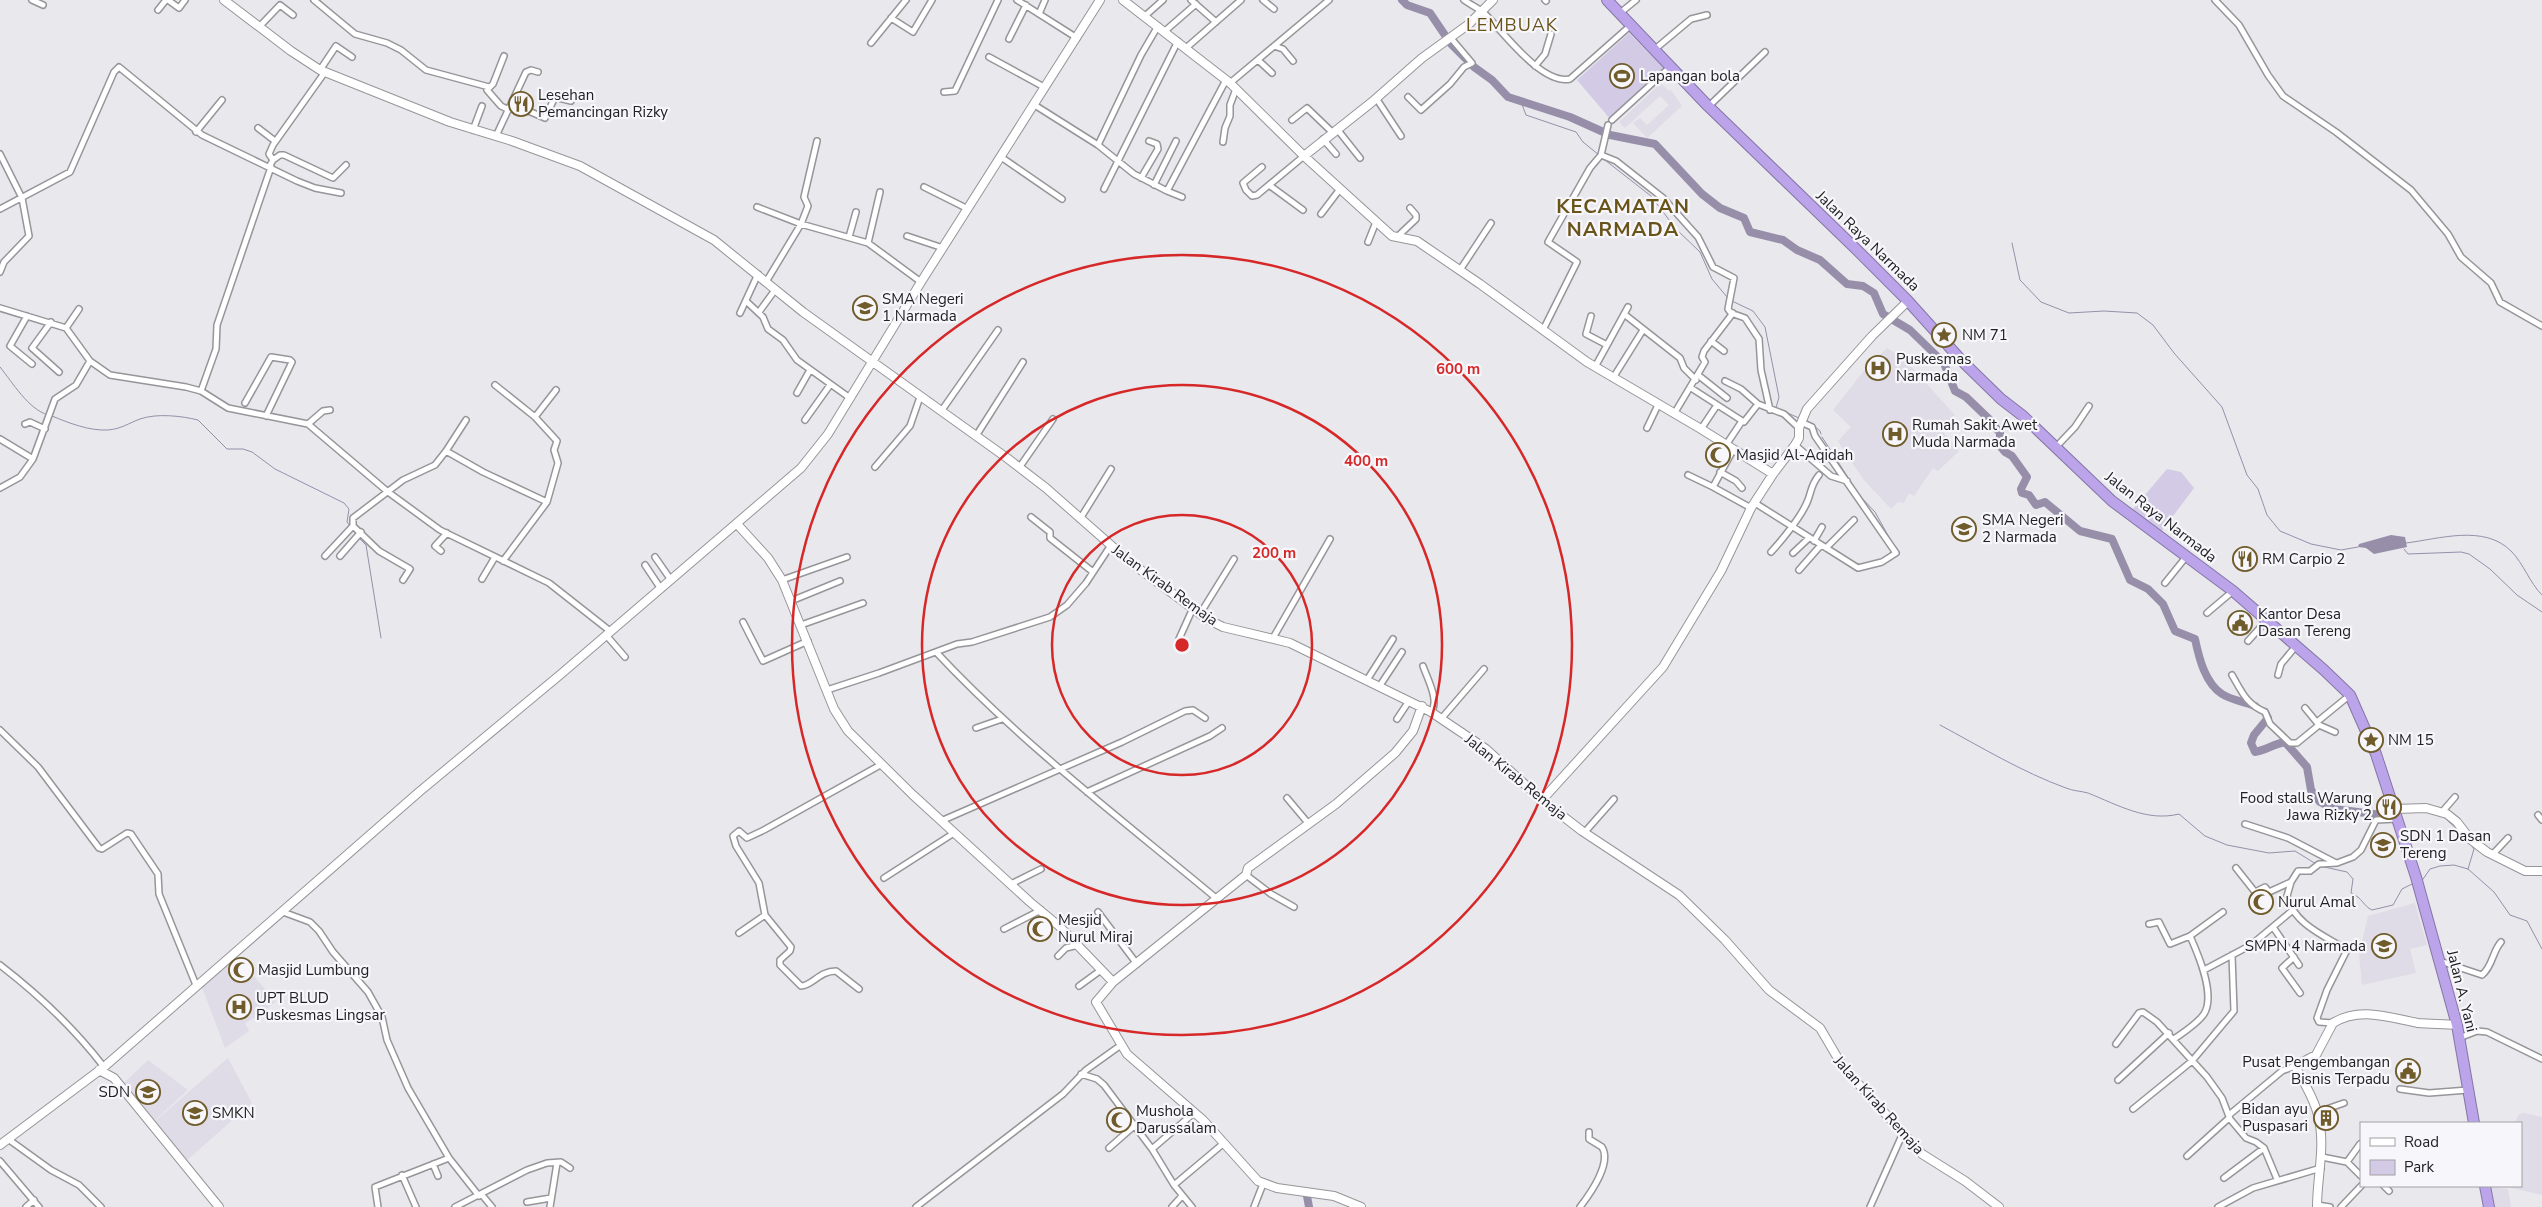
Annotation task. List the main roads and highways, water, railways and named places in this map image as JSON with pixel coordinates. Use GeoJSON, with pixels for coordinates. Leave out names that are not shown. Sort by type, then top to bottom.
{"type":"FeatureCollection","features":[{"type":"Feature","properties":{"kind":"highway","name":"Jalan Raya Narmada"},"geometry":{"type":"LineString","coordinates":[[1607,0],[1708,106],[1908,301],[1962,361],[2056,446],[2118,506],[2233,591],[2296,645],[2350,696],[2373,746],[2413,868]]}},
{"type":"Feature","properties":{"kind":"highway","name":"Jalan A. Yani"},"geometry":{"type":"LineString","coordinates":[[2413,868],[2457,1025],[2474,1122]]}},
{"type":"Feature","properties":{"kind":"highway"},"geometry":{"type":"LineString","coordinates":[[2485,1187],[2489,1207]]}},
{"type":"Feature","properties":{"kind":"waterway"},"geometry":{"type":"LineString","coordinates":[[1402,0],[1407,5],[1430,13],[1451,44],[1474,67],[1492,80],[1508,97],[1570,117],[1610,135],[1655,144],[1702,194],[1720,208],[1744,218],[1750,232],[1783,240],[1797,250],[1820,260],[1847,284],[1863,286],[1874,293],[1883,314],[1910,330],[1944,363],[1955,391],[1966,397],[1989,419],[2000,433],[2000,446],[2012,456],[2027,477],[2021,489],[2022,493],[2029,495],[2036,505],[2045,502],[2080,531],[2112,539],[2130,580],[2148,589],[2163,604],[2175,631],[2195,639],[2207,677],[2216,689],[2230,698],[2255,706]]}},
{"type":"Feature","properties":{"kind":"waterway"},"geometry":{"type":"LineString","coordinates":[[1521,102],[1526,115],[1576,132],[1583,142],[1599,155]]}},
{"type":"Feature","properties":{"kind":"waterway"},"geometry":{"type":"LineString","coordinates":[[1601,157],[1651,196],[1676,229],[1700,252],[1712,279],[1727,297]]}},
{"type":"Feature","properties":{"kind":"waterway"},"geometry":{"type":"LineString","coordinates":[[2012,243],[2020,280],[2041,302],[2069,313],[2104,311],[2137,313],[2153,325],[2174,353],[2222,407],[2247,475],[2258,489],[2267,515],[2280,531],[2311,544],[2341,550],[2358,547]]}},
{"type":"Feature","properties":{"kind":"waterway"},"geometry":{"type":"LineString","coordinates":[[1732,301],[1753,311],[1765,327],[1779,397],[1776,408],[1799,418]]}},
{"type":"Feature","properties":{"kind":"waterway"},"geometry":{"type":"LineString","coordinates":[[0,367],[27,401],[48,415]]}},
{"type":"Feature","properties":{"kind":"waterway"},"geometry":{"type":"LineString","coordinates":[[52,416],[79,426],[101,430],[117,428],[154,416],[177,416],[198,420],[227,449],[243,449],[252,452],[275,469],[344,503],[349,509],[347,522],[351,527]]}},
{"type":"Feature","properties":{"kind":"waterway"},"geometry":{"type":"LineString","coordinates":[[1814,426],[1821,434]]}},
{"type":"Feature","properties":{"kind":"waterway"},"geometry":{"type":"LineString","coordinates":[[1822,437],[1860,496],[1875,512],[1890,539]]}},
{"type":"Feature","properties":{"kind":"waterway"},"geometry":{"type":"LineString","coordinates":[[2406,543],[2461,535],[2488,538],[2500,543],[2511,551],[2542,595]]}},
{"type":"Feature","properties":{"kind":"waterway"},"geometry":{"type":"LineString","coordinates":[[359,538],[366,545],[381,638]]}},
{"type":"Feature","properties":{"kind":"waterway"},"geometry":{"type":"LineString","coordinates":[[2404,549],[2408,554],[2461,552],[2469,554],[2490,569],[2517,595],[2542,612]]}},
{"type":"Feature","properties":{"kind":"waterway"},"geometry":{"type":"LineString","coordinates":[[2265,712],[2268,718],[2254,735],[2251,743],[2255,752],[2285,742],[2307,767],[2311,790],[2320,802],[2334,809],[2389,816]]}},
{"type":"Feature","properties":{"kind":"waterway"},"geometry":{"type":"LineString","coordinates":[[1940,725],[2050,782],[2088,793],[2144,814],[2156,816],[2179,814],[2205,836],[2227,845],[2269,853],[2295,851],[2316,864]]}},
{"type":"Feature","properties":{"kind":"waterway"},"geometry":{"type":"LineString","coordinates":[[2444,817],[2461,833]]}},
{"type":"Feature","properties":{"kind":"waterway"},"geometry":{"type":"LineString","coordinates":[[2468,869],[2474,849],[2470,843]]}},
{"type":"Feature","properties":{"kind":"waterway"},"geometry":{"type":"LineString","coordinates":[[2421,882],[2430,869],[2440,866],[2454,865],[2468,869],[2494,892],[2510,915],[2527,921],[2542,949]]}},
{"type":"Feature","properties":{"kind":"waterway"},"geometry":{"type":"LineString","coordinates":[[2320,866],[2347,872],[2353,879],[2351,893],[2372,910],[2393,905],[2402,889],[2412,884]]}},
{"type":"Feature","properties":{"kind":"waterway"},"geometry":{"type":"LineString","coordinates":[[1307,1196],[1309,1207]]}},
{"type":"Feature","properties":{"kind":"place","name":"Lapangan bola"},"geometry":{"type":"Point","coordinates":[1622,76]}},
{"type":"Feature","properties":{"kind":"place","name":"Lesehan Pemancingan Rizky"},"geometry":{"type":"Point","coordinates":[521,104]}},
{"type":"Feature","properties":{"kind":"place","name":"SMA Negeri 1 Narmada"},"geometry":{"type":"Point","coordinates":[865,308]}},
{"type":"Feature","properties":{"kind":"place","name":"NM 71"},"geometry":{"type":"Point","coordinates":[1944,335]}},
{"type":"Feature","properties":{"kind":"place","name":"Puskesmas Narmada"},"geometry":{"type":"Point","coordinates":[1878,368]}},
{"type":"Feature","properties":{"kind":"place","name":"Rumah Sakit Awet Muda Narmada"},"geometry":{"type":"Point","coordinates":[1895,434]}},
{"type":"Feature","properties":{"kind":"place","name":"Masjid Al-Aqidah"},"geometry":{"type":"Point","coordinates":[1718,455]}},
{"type":"Feature","properties":{"kind":"place","name":"SMA Negeri 2 Narmada"},"geometry":{"type":"Point","coordinates":[1964,529]}},
{"type":"Feature","properties":{"kind":"place","name":"RM Carpio 2"},"geometry":{"type":"Point","coordinates":[2245,559]}},
{"type":"Feature","properties":{"kind":"place","name":"Kantor Desa Dasan Tereng"},"geometry":{"type":"Point","coordinates":[2240,623]}},
{"type":"Feature","properties":{"kind":"place","name":"NM 15"},"geometry":{"type":"Point","coordinates":[2371,740]}},
{"type":"Feature","properties":{"kind":"place","name":"Food stalls Warung Jawa Rizky 2"},"geometry":{"type":"Point","coordinates":[2389,807]}},
{"type":"Feature","properties":{"kind":"place","name":"SDN 1 Dasan Tereng"},"geometry":{"type":"Point","coordinates":[2383,845]}},
{"type":"Feature","properties":{"kind":"place","name":"Nurul Amal"},"geometry":{"type":"Point","coordinates":[2261,902]}},
{"type":"Feature","properties":{"kind":"place","name":"Mesjid Nurul Miraj"},"geometry":{"type":"Point","coordinates":[1040,929]}},
{"type":"Feature","properties":{"kind":"place","name":"SMPN 4 Narmada"},"geometry":{"type":"Point","coordinates":[2384,946]}},
{"type":"Feature","properties":{"kind":"place","name":"Masjid Lumbung"},"geometry":{"type":"Point","coordinates":[241,970]}},
{"type":"Feature","properties":{"kind":"place","name":"UPT BLUD Puskesmas Lingsar"},"geometry":{"type":"Point","coordinates":[239,1007]}},
{"type":"Feature","properties":{"kind":"place","name":"Pusat Pengembangan Bisnis Terpadu"},"geometry":{"type":"Point","coordinates":[2408,1071]}},
{"type":"Feature","properties":{"kind":"place","name":"SDN"},"geometry":{"type":"Point","coordinates":[148,1092]}},
{"type":"Feature","properties":{"kind":"place","name":"SMKN"},"geometry":{"type":"Point","coordinates":[195,1113]}},
{"type":"Feature","properties":{"kind":"place","name":"Bidan ayu Puspasari"},"geometry":{"type":"Point","coordinates":[2326,1118]}},
{"type":"Feature","properties":{"kind":"place","name":"Mushola Darussalam"},"geometry":{"type":"Point","coordinates":[1119,1120]}},
{"type":"Feature","properties":{"kind":"district","name":"LEMBUAK"},"geometry":{"type":"Point","coordinates":[1512,25]}},
{"type":"Feature","properties":{"kind":"district","name":"KECAMATAN NARMADA"},"geometry":{"type":"Point","coordinates":[1623,218]}}]}
